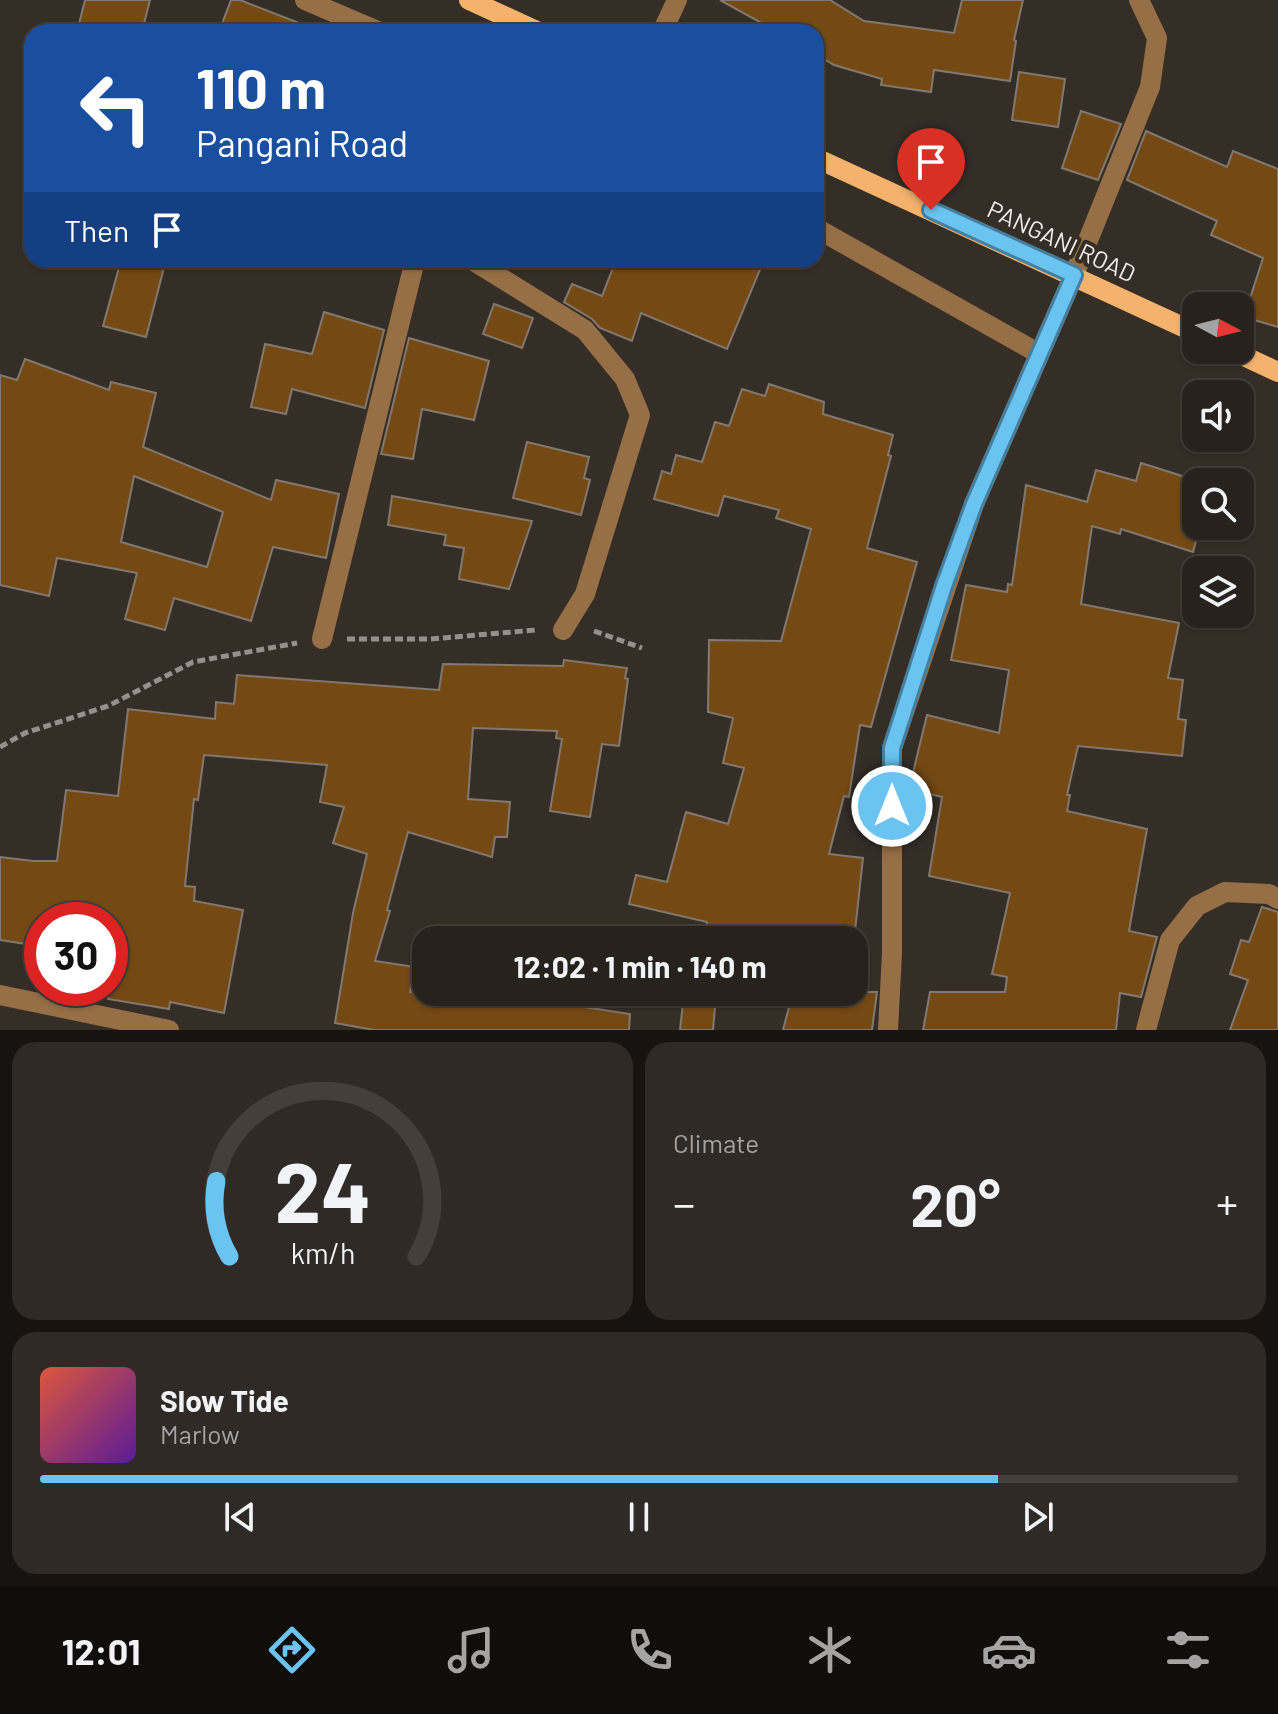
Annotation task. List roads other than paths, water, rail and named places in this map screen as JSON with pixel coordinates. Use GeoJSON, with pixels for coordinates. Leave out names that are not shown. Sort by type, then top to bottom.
{"type":"FeatureCollection","features":[{"type":"Feature","properties":{"kind":"main road"},"geometry":{"type":"LineString","coordinates":[[469,0],[522,24]]}},
{"type":"Feature","properties":{"kind":"main road","name":"PANGANI ROAD"},"geometry":{"type":"LineString","coordinates":[[824,162],[1182,326]]}},
{"type":"Feature","properties":{"kind":"main road"},"geometry":{"type":"LineString","coordinates":[[1254,361],[1278,372]]}},
{"type":"Feature","properties":{"kind":"street"},"geometry":{"type":"LineString","coordinates":[[305,0],[361,24]]}},
{"type":"Feature","properties":{"kind":"street"},"geometry":{"type":"LineString","coordinates":[[666,24],[677,0]]}},
{"type":"Feature","properties":{"kind":"street"},"geometry":{"type":"LineString","coordinates":[[888,1030],[892,953],[892,748],[974,504],[1074,275],[1150,87],[1157,38],[1139,0]]}},
{"type":"Feature","properties":{"kind":"street"},"geometry":{"type":"LineString","coordinates":[[824,233],[1038,353]]}},
{"type":"Feature","properties":{"kind":"street"},"geometry":{"type":"LineString","coordinates":[[322,639],[413,268]]}},
{"type":"Feature","properties":{"kind":"street"},"geometry":{"type":"LineString","coordinates":[[485,268],[585,330],[625,379],[640,415],[585,594],[563,630]]}},
{"type":"Feature","properties":{"kind":"street"},"geometry":{"type":"LineString","coordinates":[[1146,1030],[1170,940],[1197,906],[1225,892],[1269,894],[1278,899]]}},
{"type":"Feature","properties":{"kind":"street"},"geometry":{"type":"LineString","coordinates":[[0,995],[169,1030]]}}]}
